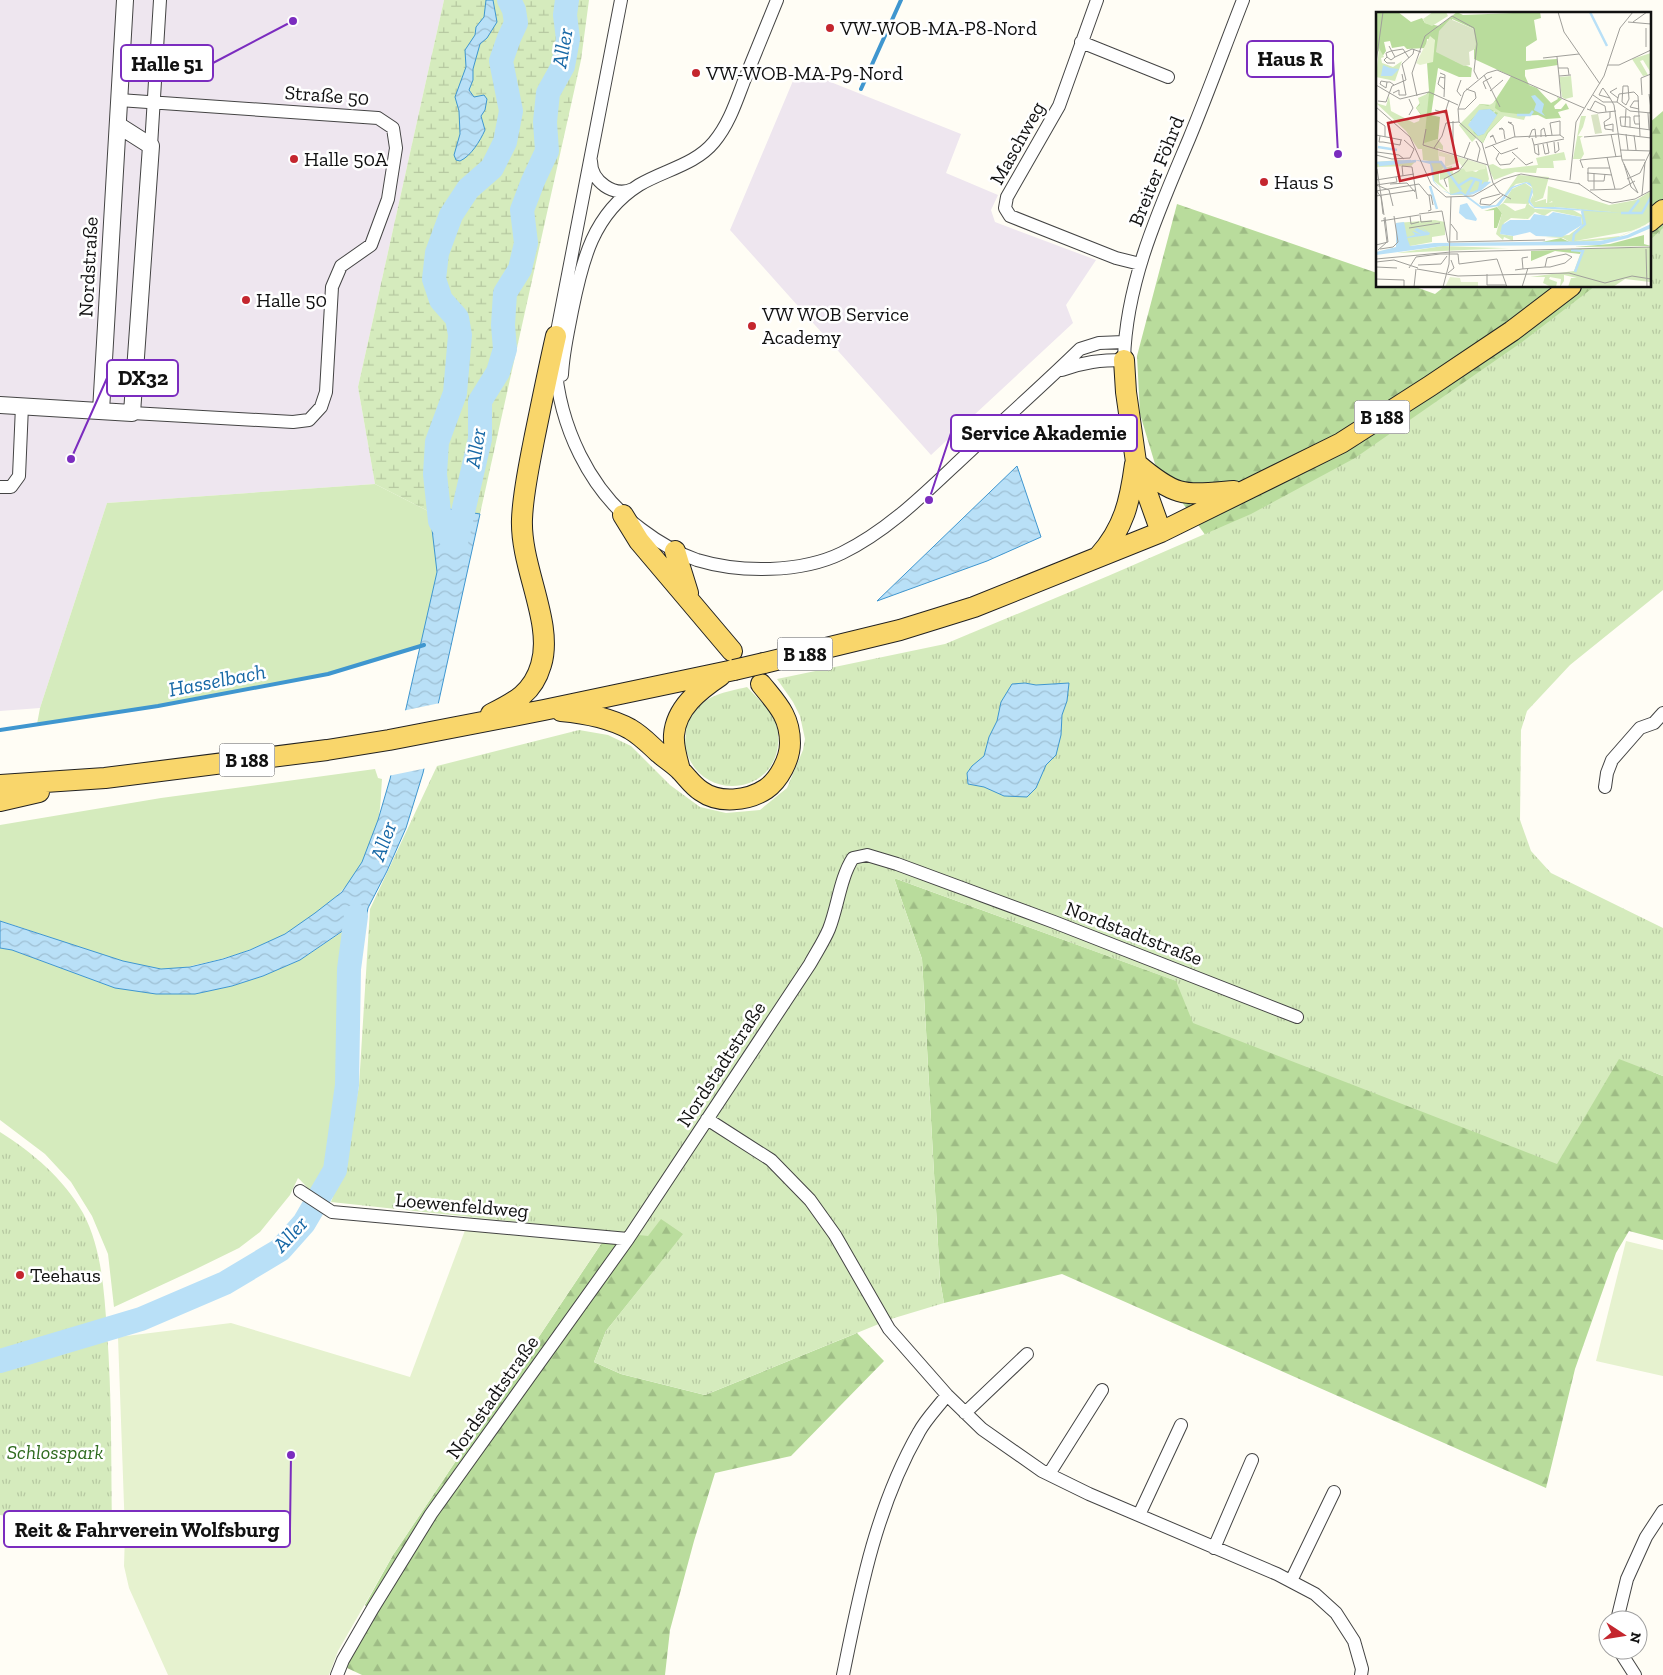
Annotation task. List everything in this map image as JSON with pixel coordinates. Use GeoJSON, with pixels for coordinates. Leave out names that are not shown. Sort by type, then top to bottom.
{"type":"FeatureCollection","features":[{"type":"Feature","properties":{"kind":"main road"},"geometry":{"type":"LineString","coordinates":[[1650,221],[1663,210]]}},
{"type":"Feature","properties":{"kind":"main road","name":"B 188"},"geometry":{"type":"LineString","coordinates":[[0,785],[105,778],[327,750],[390,740],[544,710],[733,661],[764,663],[900,630],[974,607],[1161,532],[1341,443],[1496,342],[1568,288]]}},
{"type":"Feature","properties":{"kind":"main road"},"geometry":{"type":"LineString","coordinates":[[472,723],[515,702],[529,689],[542,664],[543,630],[526,563],[522,520],[529,468],[556,336]]}},
{"type":"Feature","properties":{"kind":"main road"},"geometry":{"type":"LineString","coordinates":[[1124,351],[1128,410],[1136,462],[1161,532]]}},
{"type":"Feature","properties":{"kind":"main road"},"geometry":{"type":"LineString","coordinates":[[1136,462],[1159,482],[1184,494],[1245,490]]}},
{"type":"Feature","properties":{"kind":"main road"},"geometry":{"type":"LineString","coordinates":[[1098,558],[1112,541],[1122,522],[1133,482],[1136,462]]}},
{"type":"Feature","properties":{"kind":"main road"},"geometry":{"type":"LineString","coordinates":[[623,515],[638,541],[701,613]]}},
{"type":"Feature","properties":{"kind":"main road"},"geometry":{"type":"LineString","coordinates":[[675,551],[688,594],[733,661],[692,698],[678,719],[674,735],[680,770]]}},
{"type":"Feature","properties":{"kind":"main road"},"geometry":{"type":"LineString","coordinates":[[544,710],[578,712],[628,728],[644,738],[680,770],[690,783],[702,792],[715,797],[744,798],[768,788],[782,771],[790,746],[789,732],[782,710],[760,684]]}},
{"type":"Feature","properties":{"kind":"main road","name":"B 188"},"geometry":{"type":"LineString","coordinates":[[0,801],[105,778]]}},
{"type":"Feature","properties":{"kind":"street","name":"Nordstraße"},"geometry":{"type":"LineString","coordinates":[[101,411],[125,0]]}},
{"type":"Feature","properties":{"kind":"street"},"geometry":{"type":"LineString","coordinates":[[0,405],[132,413],[160,0]]}},
{"type":"Feature","properties":{"kind":"street"},"geometry":{"type":"LineString","coordinates":[[621,0],[556,336],[554,355],[556,377],[576,447],[601,490],[623,515],[648,535],[675,551],[697,560],[734,568],[763,569],[798,566],[840,554],[867,539],[893,521],[936,484],[1080,349],[1099,342],[1124,351]]}},
{"type":"Feature","properties":{"kind":"street"},"geometry":{"type":"LineString","coordinates":[[566,417],[562,389],[563,360],[582,264],[590,240],[605,218],[624,197],[652,178],[688,162],[705,151],[714,142],[732,113],[776,0]]}},
{"type":"Feature","properties":{"kind":"street","name":"Maschweg"},"geometry":{"type":"LineString","coordinates":[[1097,0],[1059,106],[1007,197],[1005,208],[1010,216],[1116,258],[1140,264]]}},
{"type":"Feature","properties":{"kind":"street","name":"Breiter Föhrd"},"geometry":{"type":"LineString","coordinates":[[1124,351],[1130,302],[1140,264],[1164,197],[1243,0]]}},
{"type":"Feature","properties":{"kind":"street"},"geometry":{"type":"LineString","coordinates":[[1082,42],[1168,78]]}},
{"type":"Feature","properties":{"kind":"street","name":"Straße 50"},"geometry":{"type":"LineString","coordinates":[[119,100],[378,118],[394,128],[396,148],[388,199],[371,245],[341,266],[332,287],[326,392],[321,407],[309,420],[293,422],[132,413]]}},
{"type":"Feature","properties":{"kind":"street"},"geometry":{"type":"LineString","coordinates":[[118,125],[151,146]]}},
{"type":"Feature","properties":{"kind":"street"},"geometry":{"type":"LineString","coordinates":[[591,154],[591,164],[595,177],[607,187],[624,192],[637,187]]}},
{"type":"Feature","properties":{"kind":"street"},"geometry":{"type":"LineString","coordinates":[[1056,372],[1078,364],[1100,360],[1124,351]]}},
{"type":"Feature","properties":{"kind":"street"},"geometry":{"type":"LineString","coordinates":[[0,487],[11,487],[19,476],[22,406]]}},
{"type":"Feature","properties":{"kind":"street"},"geometry":{"type":"LineString","coordinates":[[1605,787],[1607,773],[1612,760],[1640,728],[1654,723],[1663,713]]}},
{"type":"Feature","properties":{"kind":"street","name":"Nordstadtstraße"},"geometry":{"type":"LineString","coordinates":[[337,1675],[343,1660],[373,1608],[431,1514],[628,1238],[815,956],[829,930],[846,868],[853,858],[867,854],[897,864],[1054,922],[1297,1016]]}},
{"type":"Feature","properties":{"kind":"street"},"geometry":{"type":"LineString","coordinates":[[708,1119],[771,1160],[810,1200],[835,1235],[889,1329],[947,1395],[982,1429],[1049,1474],[1089,1494],[1291,1581],[1315,1594],[1336,1612],[1354,1641],[1362,1669],[1361,1675]]}},
{"type":"Feature","properties":{"kind":"street","name":"Loewenfeldweg"},"geometry":{"type":"LineString","coordinates":[[300,1191],[332,1212],[628,1238]]}},
{"type":"Feature","properties":{"kind":"street"},"geometry":{"type":"LineString","coordinates":[[965,1413],[1027,1354]]}},
{"type":"Feature","properties":{"kind":"street"},"geometry":{"type":"LineString","coordinates":[[1049,1474],[1102,1390]]}},
{"type":"Feature","properties":{"kind":"street"},"geometry":{"type":"LineString","coordinates":[[843,1675],[859,1595],[872,1543],[891,1488],[920,1430],[947,1395]]}},
{"type":"Feature","properties":{"kind":"street"},"geometry":{"type":"LineString","coordinates":[[1139,1515],[1181,1425]]}},
{"type":"Feature","properties":{"kind":"street"},"geometry":{"type":"LineString","coordinates":[[1214,1548],[1252,1460]]}},
{"type":"Feature","properties":{"kind":"street"},"geometry":{"type":"LineString","coordinates":[[1291,1581],[1334,1492]]}},
{"type":"Feature","properties":{"kind":"street"},"geometry":{"type":"LineString","coordinates":[[1619,1610],[1627,1579],[1646,1537],[1663,1511]]}},
{"type":"Feature","properties":{"kind":"street"},"geometry":{"type":"LineString","coordinates":[[1625,1660],[1635,1675]]}},
{"type":"Feature","properties":{"kind":"shaded area"},"geometry":{"type":"Polygon","coordinates":[[[0,0],[444,0],[358,387],[375,484],[107,503],[40,708],[0,711],[0,0]]]}},
{"type":"Feature","properties":{"kind":"shaded area"},"geometry":{"type":"Polygon","coordinates":[[[798,69],[961,134],[946,173],[998,195],[991,210],[995,222],[1096,260],[1066,305],[1073,323],[931,455],[730,230],[798,69]]]}},
{"type":"Feature","properties":{"kind":"green space"},"geometry":{"type":"Polygon","coordinates":[[[444,0],[589,0],[581,60],[480,514],[449,509],[430,512],[375,484],[358,387],[444,0]]]}},
{"type":"Feature","properties":{"kind":"green space"},"geometry":{"type":"Polygon","coordinates":[[[1663,111],[1663,339],[1213,546],[1155,464],[1140,414],[1137,356],[1177,204],[1376,273],[1376,288],[1418,288],[1435,294],[1442,288],[1650,288],[1650,122],[1663,111]]]}},
{"type":"Feature","properties":{"kind":"green space"},"geometry":{"type":"Polygon","coordinates":[[[1663,228],[1663,590],[1570,665],[1527,711],[1521,730],[1520,820],[1531,851],[1551,873],[1663,928],[1663,1076],[1619,1059],[1557,1164],[1193,1023],[1176,981],[894,878],[922,959],[940,1280],[944,1303],[891,1319],[705,1395],[621,1374],[594,1362],[606,1331],[683,1234],[661,1219],[648,1236],[331,1202],[345,1162],[359,1086],[370,909],[437,766],[579,730],[608,735],[631,746],[670,785],[700,807],[726,813],[760,810],[787,788],[803,750],[805,739],[800,716],[777,679],[945,644],[1251,514],[1355,458],[1522,342],[1592,288],[1650,288],[1650,240],[1663,228]]]}},
{"type":"Feature","properties":{"kind":"green space"},"geometry":{"type":"Polygon","coordinates":[[[375,484],[430,512],[440,521],[435,642],[328,674],[158,706],[37,724],[40,708],[107,503],[375,484]]]}},
{"type":"Feature","properties":{"kind":"green space"},"geometry":{"type":"Polygon","coordinates":[[[747,687],[765,706],[774,719],[778,732],[778,745],[773,762],[763,775],[749,783],[734,786],[719,784],[705,777],[693,766],[685,747],[687,726],[702,703],[723,693],[747,687]]]}},
{"type":"Feature","properties":{"kind":"green space"},"geometry":{"type":"Polygon","coordinates":[[[375,769],[378,778],[382,779],[378,820],[362,863],[349,882],[333,900],[294,929],[249,950],[187,967],[159,969],[99,954],[0,921],[0,825],[161,798],[375,769]]]}},
{"type":"Feature","properties":{"kind":"green space"},"geometry":{"type":"Polygon","coordinates":[[[894,878],[1177,981],[1194,1023],[1611,994],[1653,1072],[1663,1076],[1663,1240],[1629,1231],[1616,1253],[1575,1369],[1546,1488],[1062,1274],[944,1303],[940,1280],[922,959],[894,878]]]}},
{"type":"Feature","properties":{"kind":"green space"},"geometry":{"type":"Polygon","coordinates":[[[345,930],[348,954],[343,1052],[329,1171],[319,1193],[317,1196],[314,1194],[298,1178],[290,1195],[260,1232],[239,1248],[114,1307],[108,1254],[92,1216],[71,1182],[45,1154],[0,1120],[0,948],[12,950],[115,988],[195,994],[232,986],[263,976],[300,960],[345,930]]]}},
{"type":"Feature","properties":{"kind":"green space","name":"Schlosspark"},"geometry":{"type":"Polygon","coordinates":[[[0,1132],[24,1149],[57,1178],[83,1213],[94,1241],[101,1270],[109,1356],[112,1531],[0,1515],[0,1132]]]}},
{"type":"Feature","properties":{"kind":"green space"},"geometry":{"type":"Polygon","coordinates":[[[470,1217],[609,1232],[393,1555],[338,1651],[329,1675],[168,1675],[129,1588],[124,1566],[125,1533],[118,1337],[231,1323],[410,1377],[470,1217]]]}},
{"type":"Feature","properties":{"kind":"green space"},"geometry":{"type":"Polygon","coordinates":[[[661,1218],[684,1234],[606,1331],[594,1362],[621,1374],[705,1395],[857,1333],[884,1361],[791,1456],[715,1473],[670,1630],[665,1675],[362,1675],[345,1667],[373,1614],[365,1605],[393,1555],[609,1232],[661,1218]]]}},
{"type":"Feature","properties":{"kind":"green space"},"geometry":{"type":"Polygon","coordinates":[[[1626,1241],[1663,1250],[1663,1376],[1596,1361],[1626,1241]]]}},
{"type":"Feature","properties":{"kind":"water","name":"Aller"},"geometry":{"type":"Polygon","coordinates":[[[486,0],[493,0],[497,22],[487,38],[480,44],[473,69],[473,80],[469,90],[474,97],[484,95],[487,99],[485,110],[481,116],[485,130],[471,152],[460,161],[456,160],[454,155],[460,134],[459,111],[455,97],[466,67],[465,50],[475,35],[476,27],[484,17],[486,0]]]}},
{"type":"Feature","properties":{"kind":"water"},"geometry":{"type":"Polygon","coordinates":[[[1017,466],[1041,537],[987,561],[877,601],[1017,466]]]}},
{"type":"Feature","properties":{"kind":"water"},"geometry":{"type":"Polygon","coordinates":[[[449,509],[480,514],[423,773],[406,828],[368,908],[360,949],[346,949],[344,930],[300,960],[263,976],[232,986],[195,994],[156,994],[115,988],[12,950],[0,948],[0,921],[123,961],[161,969],[190,967],[250,950],[285,934],[342,892],[362,862],[378,820],[390,779],[437,572],[430,512],[449,509]]]}},
{"type":"Feature","properties":{"kind":"water"},"geometry":{"type":"Polygon","coordinates":[[[1025,683],[1036,685],[1069,683],[1056,755],[1046,765],[1036,788],[1027,797],[1004,796],[984,787],[968,784],[967,773],[984,756],[989,737],[997,721],[1001,702],[1012,684],[1025,683]]]}},
{"type":"Feature","properties":{"kind":"pier"},"geometry":{"type":"Polygon","coordinates":[[[440,703],[427,768],[388,776],[402,711],[440,703]]]}},
{"type":"Feature","properties":{"kind":"waterway"},"geometry":{"type":"LineString","coordinates":[[452,540],[440,521],[435,474],[437,442],[455,393],[460,335],[457,318],[441,300],[434,279],[437,253],[451,215],[468,189],[492,168],[505,142],[511,111],[501,61],[516,23],[514,10],[509,0]]}},
{"type":"Feature","properties":{"kind":"waterway","name":"Aller"},"geometry":{"type":"LineString","coordinates":[[456,542],[480,439],[480,401],[498,372],[505,349],[503,325],[505,293],[520,269],[526,243],[522,210],[547,151],[545,122],[548,93],[563,66],[568,39],[565,15],[567,0]]}},
{"type":"Feature","properties":{"kind":"waterway"},"geometry":{"type":"LineString","coordinates":[[861,89],[901,0]]}},
{"type":"Feature","properties":{"kind":"waterway","name":"Hasselbach"},"geometry":{"type":"LineString","coordinates":[[0,730],[158,706],[328,674],[424,645]]}},
{"type":"Feature","properties":{"kind":"waterway","name":"Aller"},"geometry":{"type":"LineString","coordinates":[[0,1361],[141,1319],[225,1283],[280,1250],[304,1223],[335,1170],[347,1085],[349,969],[356,916]]}},
{"type":"Feature","properties":{"kind":"place","name":"Halle 51"},"geometry":{"type":"Point","coordinates":[293,21]}},
{"type":"Feature","properties":{"kind":"place","name":"VW-WOB-MA-P8-Nord"},"geometry":{"type":"Point","coordinates":[830,28]}},
{"type":"Feature","properties":{"kind":"place","name":"VW-WOB-MA-P9-Nord"},"geometry":{"type":"Point","coordinates":[696,73]}},
{"type":"Feature","properties":{"kind":"place","name":"Haus R"},"geometry":{"type":"Point","coordinates":[1338,154]}},
{"type":"Feature","properties":{"kind":"place","name":"Halle 50A"},"geometry":{"type":"Point","coordinates":[294,159]}},
{"type":"Feature","properties":{"kind":"place","name":"Haus S"},"geometry":{"type":"Point","coordinates":[1264,182]}},
{"type":"Feature","properties":{"kind":"place","name":"Halle 50"},"geometry":{"type":"Point","coordinates":[246,300]}},
{"type":"Feature","properties":{"kind":"place","name":"VW WOB Service Academy"},"geometry":{"type":"Point","coordinates":[752,326]}},
{"type":"Feature","properties":{"kind":"place","name":"DX32"},"geometry":{"type":"Point","coordinates":[71,459]}},
{"type":"Feature","properties":{"kind":"place","name":"Service Akademie"},"geometry":{"type":"Point","coordinates":[929,500]}},
{"type":"Feature","properties":{"kind":"place","name":"Teehaus"},"geometry":{"type":"Point","coordinates":[20,1275]}},
{"type":"Feature","properties":{"kind":"place","name":"Reit & Fahrverein Wolfsburg"},"geometry":{"type":"Point","coordinates":[291,1455]}}]}
